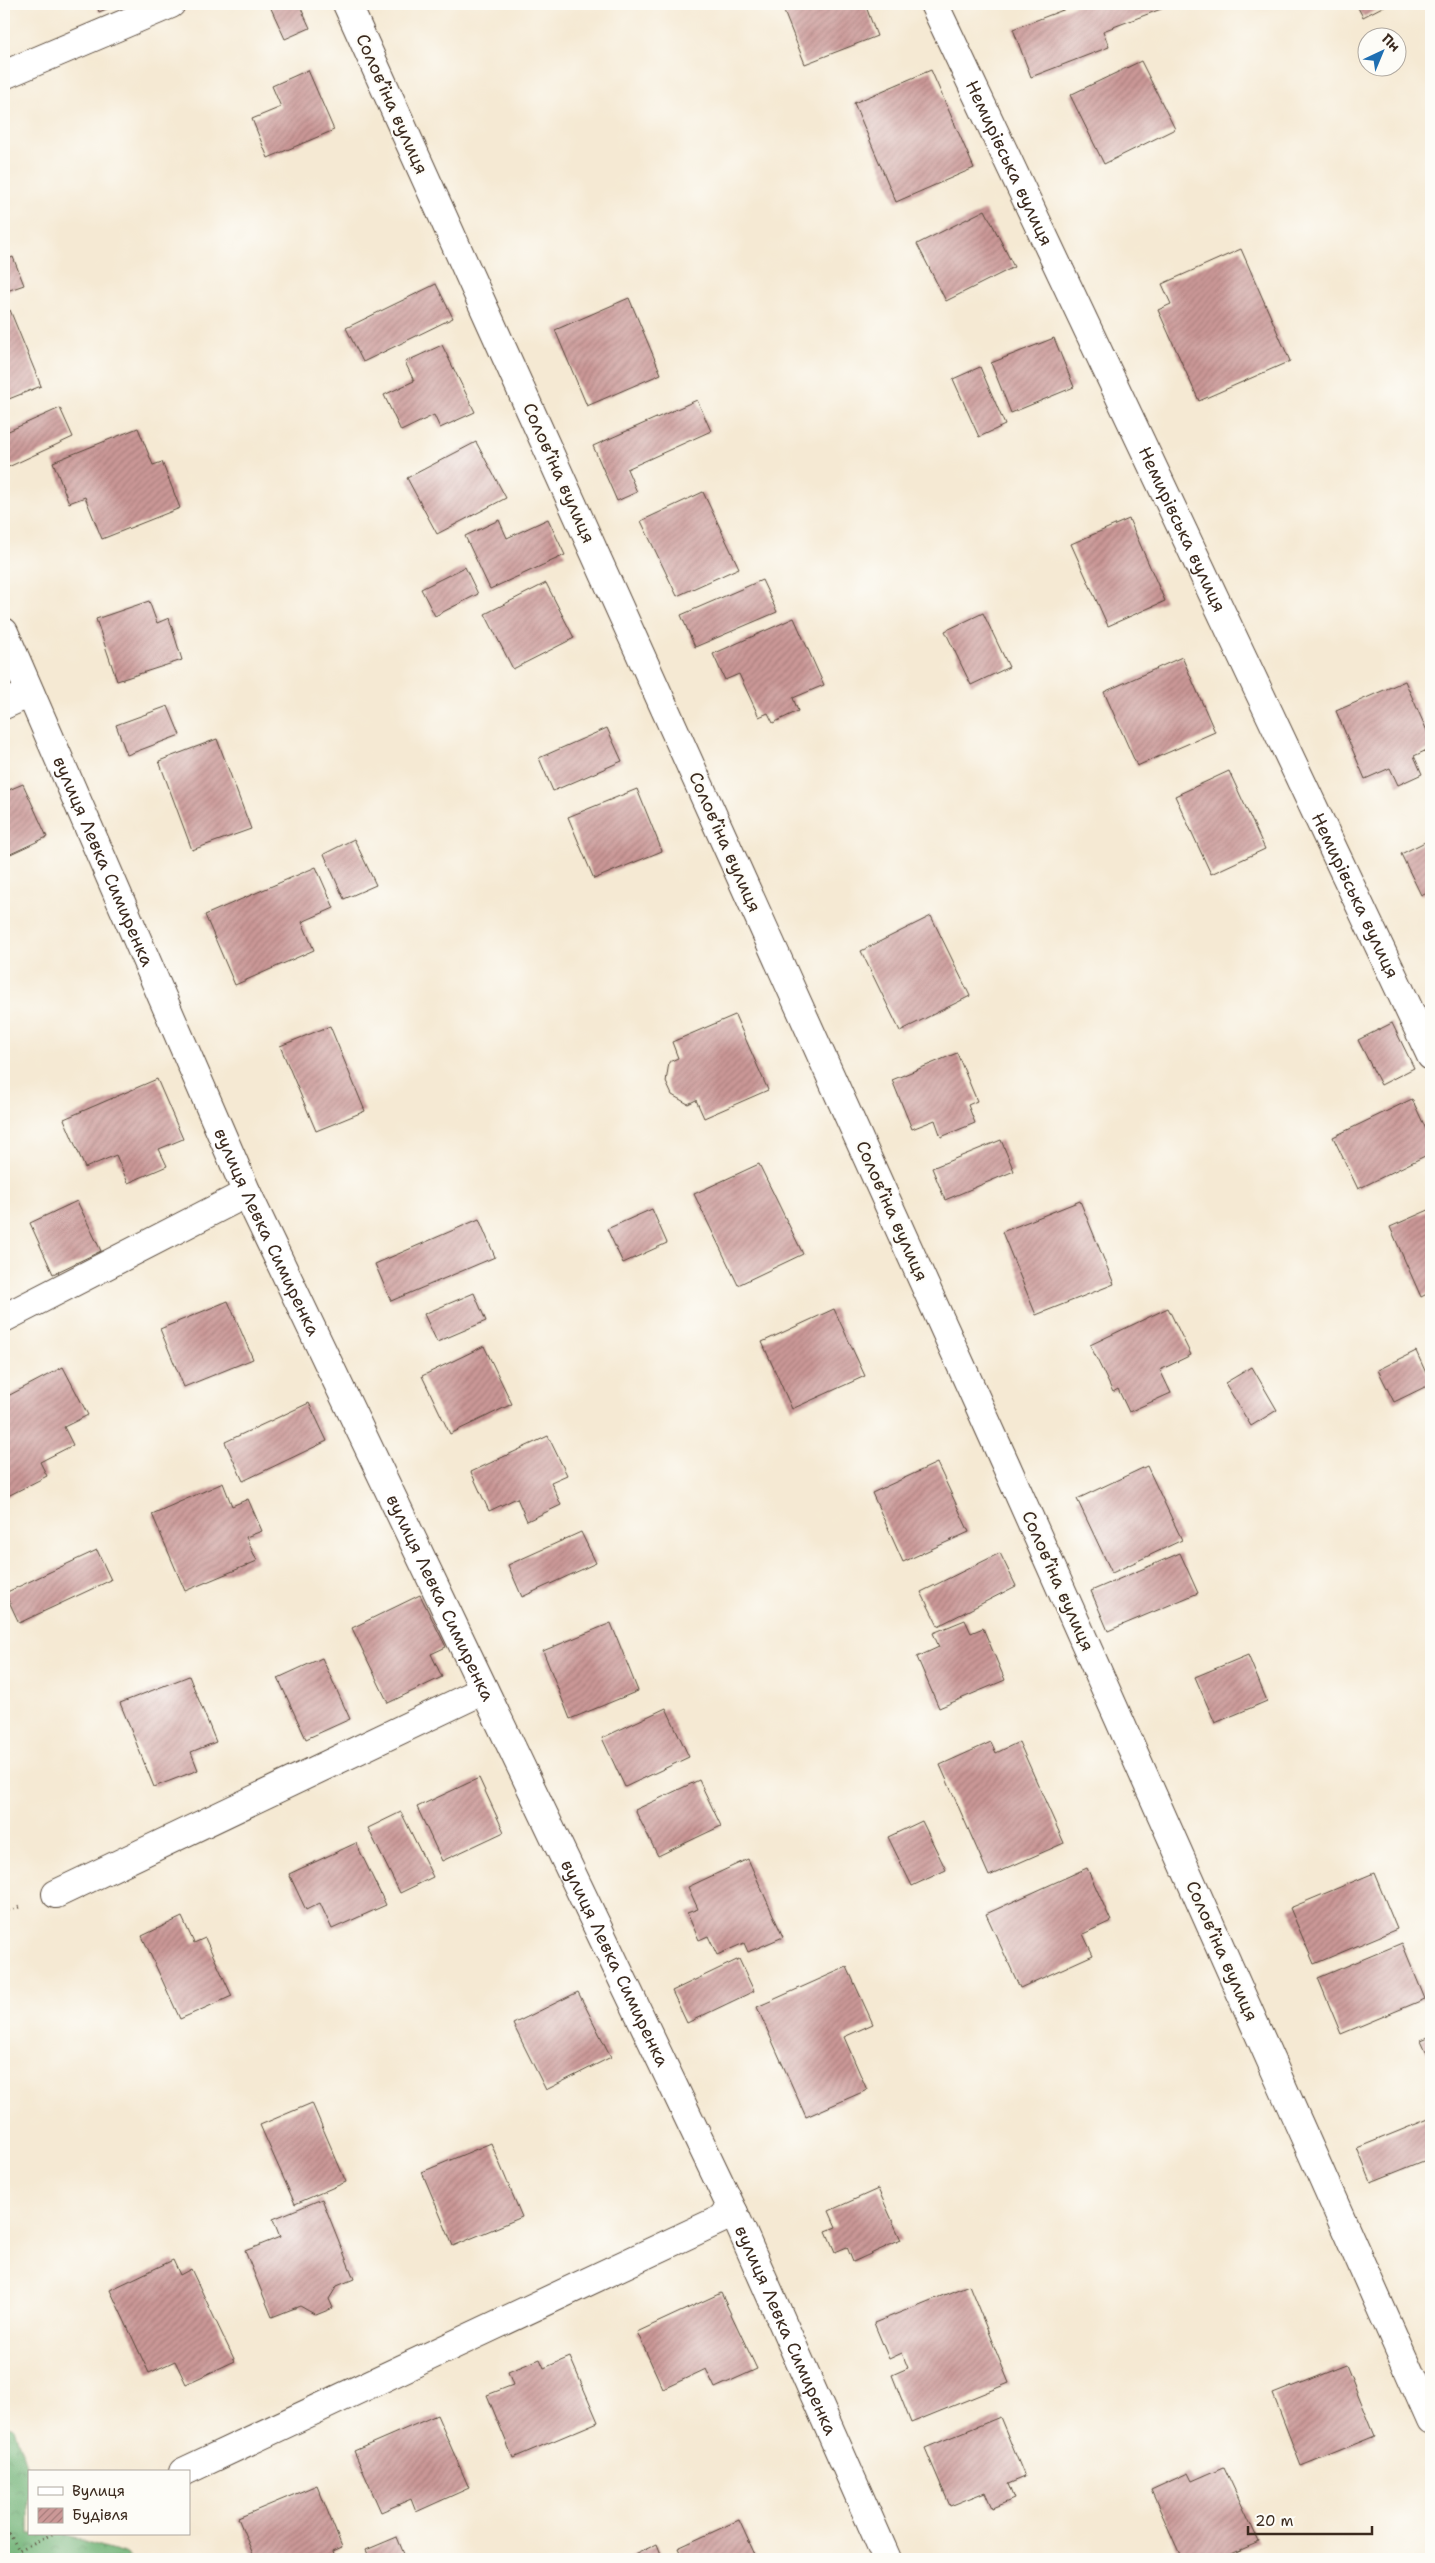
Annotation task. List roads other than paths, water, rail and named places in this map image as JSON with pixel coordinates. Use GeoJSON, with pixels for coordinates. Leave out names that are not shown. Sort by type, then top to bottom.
{"type":"FeatureCollection","features":[{"type":"Feature","properties":{"kind":"street"},"geometry":{"type":"LineString","coordinates":[[4,75],[171,4]]}},
{"type":"Feature","properties":{"kind":"street","name":"Соловʼїна вулиця"},"geometry":{"type":"LineString","coordinates":[[347,4],[1005,1463],[1431,2421]]}},
{"type":"Feature","properties":{"kind":"street","name":"Немирівська вулиця"},"geometry":{"type":"LineString","coordinates":[[934,4],[1431,1056]]}},
{"type":"Feature","properties":{"kind":"street","name":"вулиця Левка Симиренка"},"geometry":{"type":"LineString","coordinates":[[4,632],[247,1193],[734,2213],[886,2559]]}},
{"type":"Feature","properties":{"kind":"street"},"geometry":{"type":"LineString","coordinates":[[4,705],[30,693]]}},
{"type":"Feature","properties":{"kind":"street"},"geometry":{"type":"LineString","coordinates":[[4,1318],[247,1193]]}},
{"type":"Feature","properties":{"kind":"street"},"geometry":{"type":"LineString","coordinates":[[56,1894],[484,1690]]}},
{"type":"Feature","properties":{"kind":"street"},"geometry":{"type":"LineString","coordinates":[[187,2470],[734,2213]]}}]}
